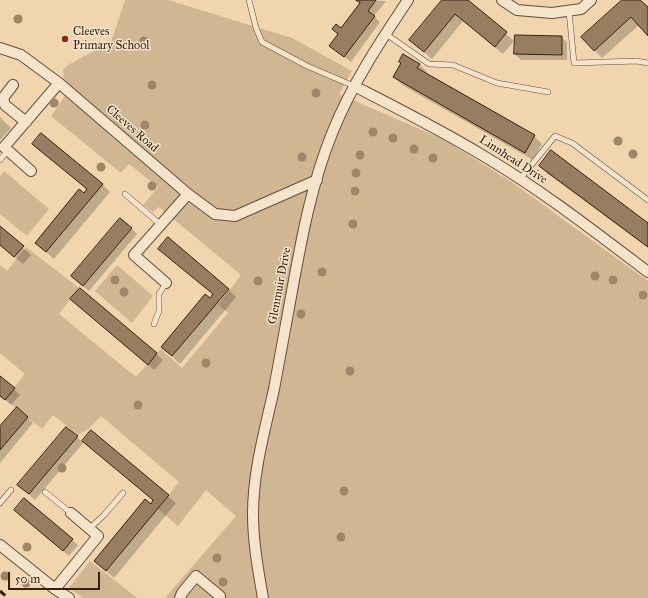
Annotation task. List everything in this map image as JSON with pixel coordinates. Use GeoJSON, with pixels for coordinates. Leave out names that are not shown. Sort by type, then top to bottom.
{"type":"FeatureCollection","features":[{"type":"Feature","properties":{"kind":"street","name":"Glenmuir Drive"},"geometry":{"type":"LineString","coordinates":[[263,598],[257,564],[253,514],[258,456],[274,389],[304,226],[316,180],[332,132],[354,86],[408,0]]}},
{"type":"Feature","properties":{"kind":"street"},"geometry":{"type":"LineString","coordinates":[[502,0],[517,10],[552,13],[581,9],[591,0]]}},
{"type":"Feature","properties":{"kind":"street","name":"Cleeves Road"},"geometry":{"type":"LineString","coordinates":[[0,48],[21,55],[60,83],[188,194],[215,214],[235,216],[316,180]]}},
{"type":"Feature","properties":{"kind":"street"},"geometry":{"type":"LineString","coordinates":[[31,171],[4,147],[60,83]]}},
{"type":"Feature","properties":{"kind":"street"},"geometry":{"type":"LineString","coordinates":[[13,85],[3,98],[5,105],[26,122]]}},
{"type":"Feature","properties":{"kind":"street","name":"Linnhead Drive"},"geometry":{"type":"LineString","coordinates":[[354,86],[470,148],[520,179],[648,272]]}},
{"type":"Feature","properties":{"kind":"street"},"geometry":{"type":"LineString","coordinates":[[166,283],[134,255],[188,194]]}},
{"type":"Feature","properties":{"kind":"street"},"geometry":{"type":"LineString","coordinates":[[55,589],[98,536],[71,513]]}},
{"type":"Feature","properties":{"kind":"street"},"geometry":{"type":"LineString","coordinates":[[0,545],[55,589],[69,598]]}},
{"type":"Feature","properties":{"kind":"street"},"geometry":{"type":"LineString","coordinates":[[180,598],[182,593],[196,576],[220,596]]}},
{"type":"Feature","properties":{"kind":"lane"},"geometry":{"type":"LineString","coordinates":[[249,0],[256,28],[262,42],[307,66],[354,86]]}},
{"type":"Feature","properties":{"kind":"lane"},"geometry":{"type":"LineString","coordinates":[[569,11],[574,63],[637,61],[648,63]]}},
{"type":"Feature","properties":{"kind":"lane"},"geometry":{"type":"LineString","coordinates":[[386,34],[429,64],[453,65],[497,83],[548,92]]}},
{"type":"Feature","properties":{"kind":"lane"},"geometry":{"type":"LineString","coordinates":[[520,179],[555,136],[572,143],[648,200]]}},
{"type":"Feature","properties":{"kind":"lane"},"geometry":{"type":"LineString","coordinates":[[0,160],[8,150]]}},
{"type":"Feature","properties":{"kind":"lane"},"geometry":{"type":"LineString","coordinates":[[125,194],[161,225]]}},
{"type":"Feature","properties":{"kind":"lane"},"geometry":{"type":"LineString","coordinates":[[154,324],[159,311],[159,294],[166,283]]}},
{"type":"Feature","properties":{"kind":"lane"},"geometry":{"type":"LineString","coordinates":[[0,503],[11,490]]}},
{"type":"Feature","properties":{"kind":"lane"},"geometry":{"type":"LineString","coordinates":[[45,492],[71,513]]}},
{"type":"Feature","properties":{"kind":"lane"},"geometry":{"type":"LineString","coordinates":[[89,529],[104,515],[122,493]]}},
{"type":"Feature","properties":{"kind":"shaded area"},"geometry":{"type":"Polygon","coordinates":[[[125,0],[168,0],[292,38],[352,71],[339,94],[445,140],[513,183],[648,281],[648,598],[165,598],[236,516],[206,490],[178,526],[158,509],[179,482],[101,416],[88,429],[78,435],[53,415],[42,429],[5,399],[25,374],[0,353],[0,265],[7,271],[26,247],[79,288],[59,314],[136,377],[161,349],[182,368],[228,313],[218,305],[241,275],[159,207],[153,212],[143,205],[158,187],[129,164],[121,173],[51,116],[65,96],[63,70],[68,65],[111,42],[125,0]]]}},
{"type":"Feature","properties":{"kind":"shaded area"},"geometry":{"type":"Polygon","coordinates":[[[4,171],[49,209],[27,236],[0,214],[0,177],[4,171]]]}},
{"type":"Feature","properties":{"kind":"shaded area"},"geometry":{"type":"Polygon","coordinates":[[[117,265],[153,296],[132,323],[95,291],[117,265]]]}},
{"type":"Feature","properties":{"kind":"shaded area"},"geometry":{"type":"Polygon","coordinates":[[[90,561],[137,598],[83,598],[69,588],[90,561]]]}},
{"type":"Feature","properties":{"kind":"building"},"geometry":{"type":"Polygon","coordinates":[[[356,0],[376,0],[368,11],[375,16],[344,57],[329,46],[338,34],[332,29],[336,24],[341,28],[360,3],[356,0]]]}},
{"type":"Feature","properties":{"kind":"building"},"geometry":{"type":"Polygon","coordinates":[[[442,0],[468,0],[507,32],[495,47],[455,14],[424,52],[409,40],[442,0]]]}},
{"type":"Feature","properties":{"kind":"building"},"geometry":{"type":"Polygon","coordinates":[[[622,0],[640,0],[648,7],[648,36],[631,17],[594,51],[581,37],[622,0]]]}},
{"type":"Feature","properties":{"kind":"building"},"geometry":{"type":"Polygon","coordinates":[[[515,35],[562,36],[562,55],[514,54],[515,35]]]}},
{"type":"Feature","properties":{"kind":"building"},"geometry":{"type":"Polygon","coordinates":[[[403,54],[420,64],[417,68],[535,135],[525,153],[393,77],[401,63],[399,62],[403,54]]]}},
{"type":"Feature","properties":{"kind":"building"},"geometry":{"type":"Polygon","coordinates":[[[41,133],[103,184],[46,252],[35,243],[79,189],[84,193],[87,189],[32,144],[41,133]]]}},
{"type":"Feature","properties":{"kind":"building"},"geometry":{"type":"Polygon","coordinates":[[[551,150],[648,223],[648,247],[539,166],[551,150]]]}},
{"type":"Feature","properties":{"kind":"building"},"geometry":{"type":"Polygon","coordinates":[[[120,218],[132,228],[83,286],[71,276],[120,218]]]}},
{"type":"Feature","properties":{"kind":"building"},"geometry":{"type":"Polygon","coordinates":[[[0,226],[24,246],[14,257],[0,245],[0,226]]]}},
{"type":"Feature","properties":{"kind":"building"},"geometry":{"type":"Polygon","coordinates":[[[168,237],[229,289],[172,356],[161,347],[205,294],[210,298],[213,294],[158,249],[168,237]]]}},
{"type":"Feature","properties":{"kind":"building"},"geometry":{"type":"Polygon","coordinates":[[[80,288],[157,353],[148,365],[70,299],[80,288]]]}},
{"type":"Feature","properties":{"kind":"building"},"geometry":{"type":"Polygon","coordinates":[[[0,376],[15,388],[5,400],[0,396],[0,376]]]}},
{"type":"Feature","properties":{"kind":"building"},"geometry":{"type":"Polygon","coordinates":[[[17,407],[28,417],[0,450],[0,426],[17,407]]]}},
{"type":"Feature","properties":{"kind":"building"},"geometry":{"type":"Polygon","coordinates":[[[66,427],[78,436],[29,494],[17,485],[66,427]]]}},
{"type":"Feature","properties":{"kind":"building"},"geometry":{"type":"Polygon","coordinates":[[[91,430],[169,495],[106,571],[94,561],[145,499],[151,504],[153,500],[82,441],[91,430]]]}},
{"type":"Feature","properties":{"kind":"building"},"geometry":{"type":"Polygon","coordinates":[[[24,498],[73,539],[63,551],[14,510],[24,498]]]}},
{"type":"Feature","properties":{"kind":"railway"},"geometry":{"type":"LineString","coordinates":[[0,591],[8,598]]}},
{"type":"Feature","properties":{"kind":"place","name":"Cleeves Primary School"},"geometry":{"type":"Point","coordinates":[65,39]}}]}
